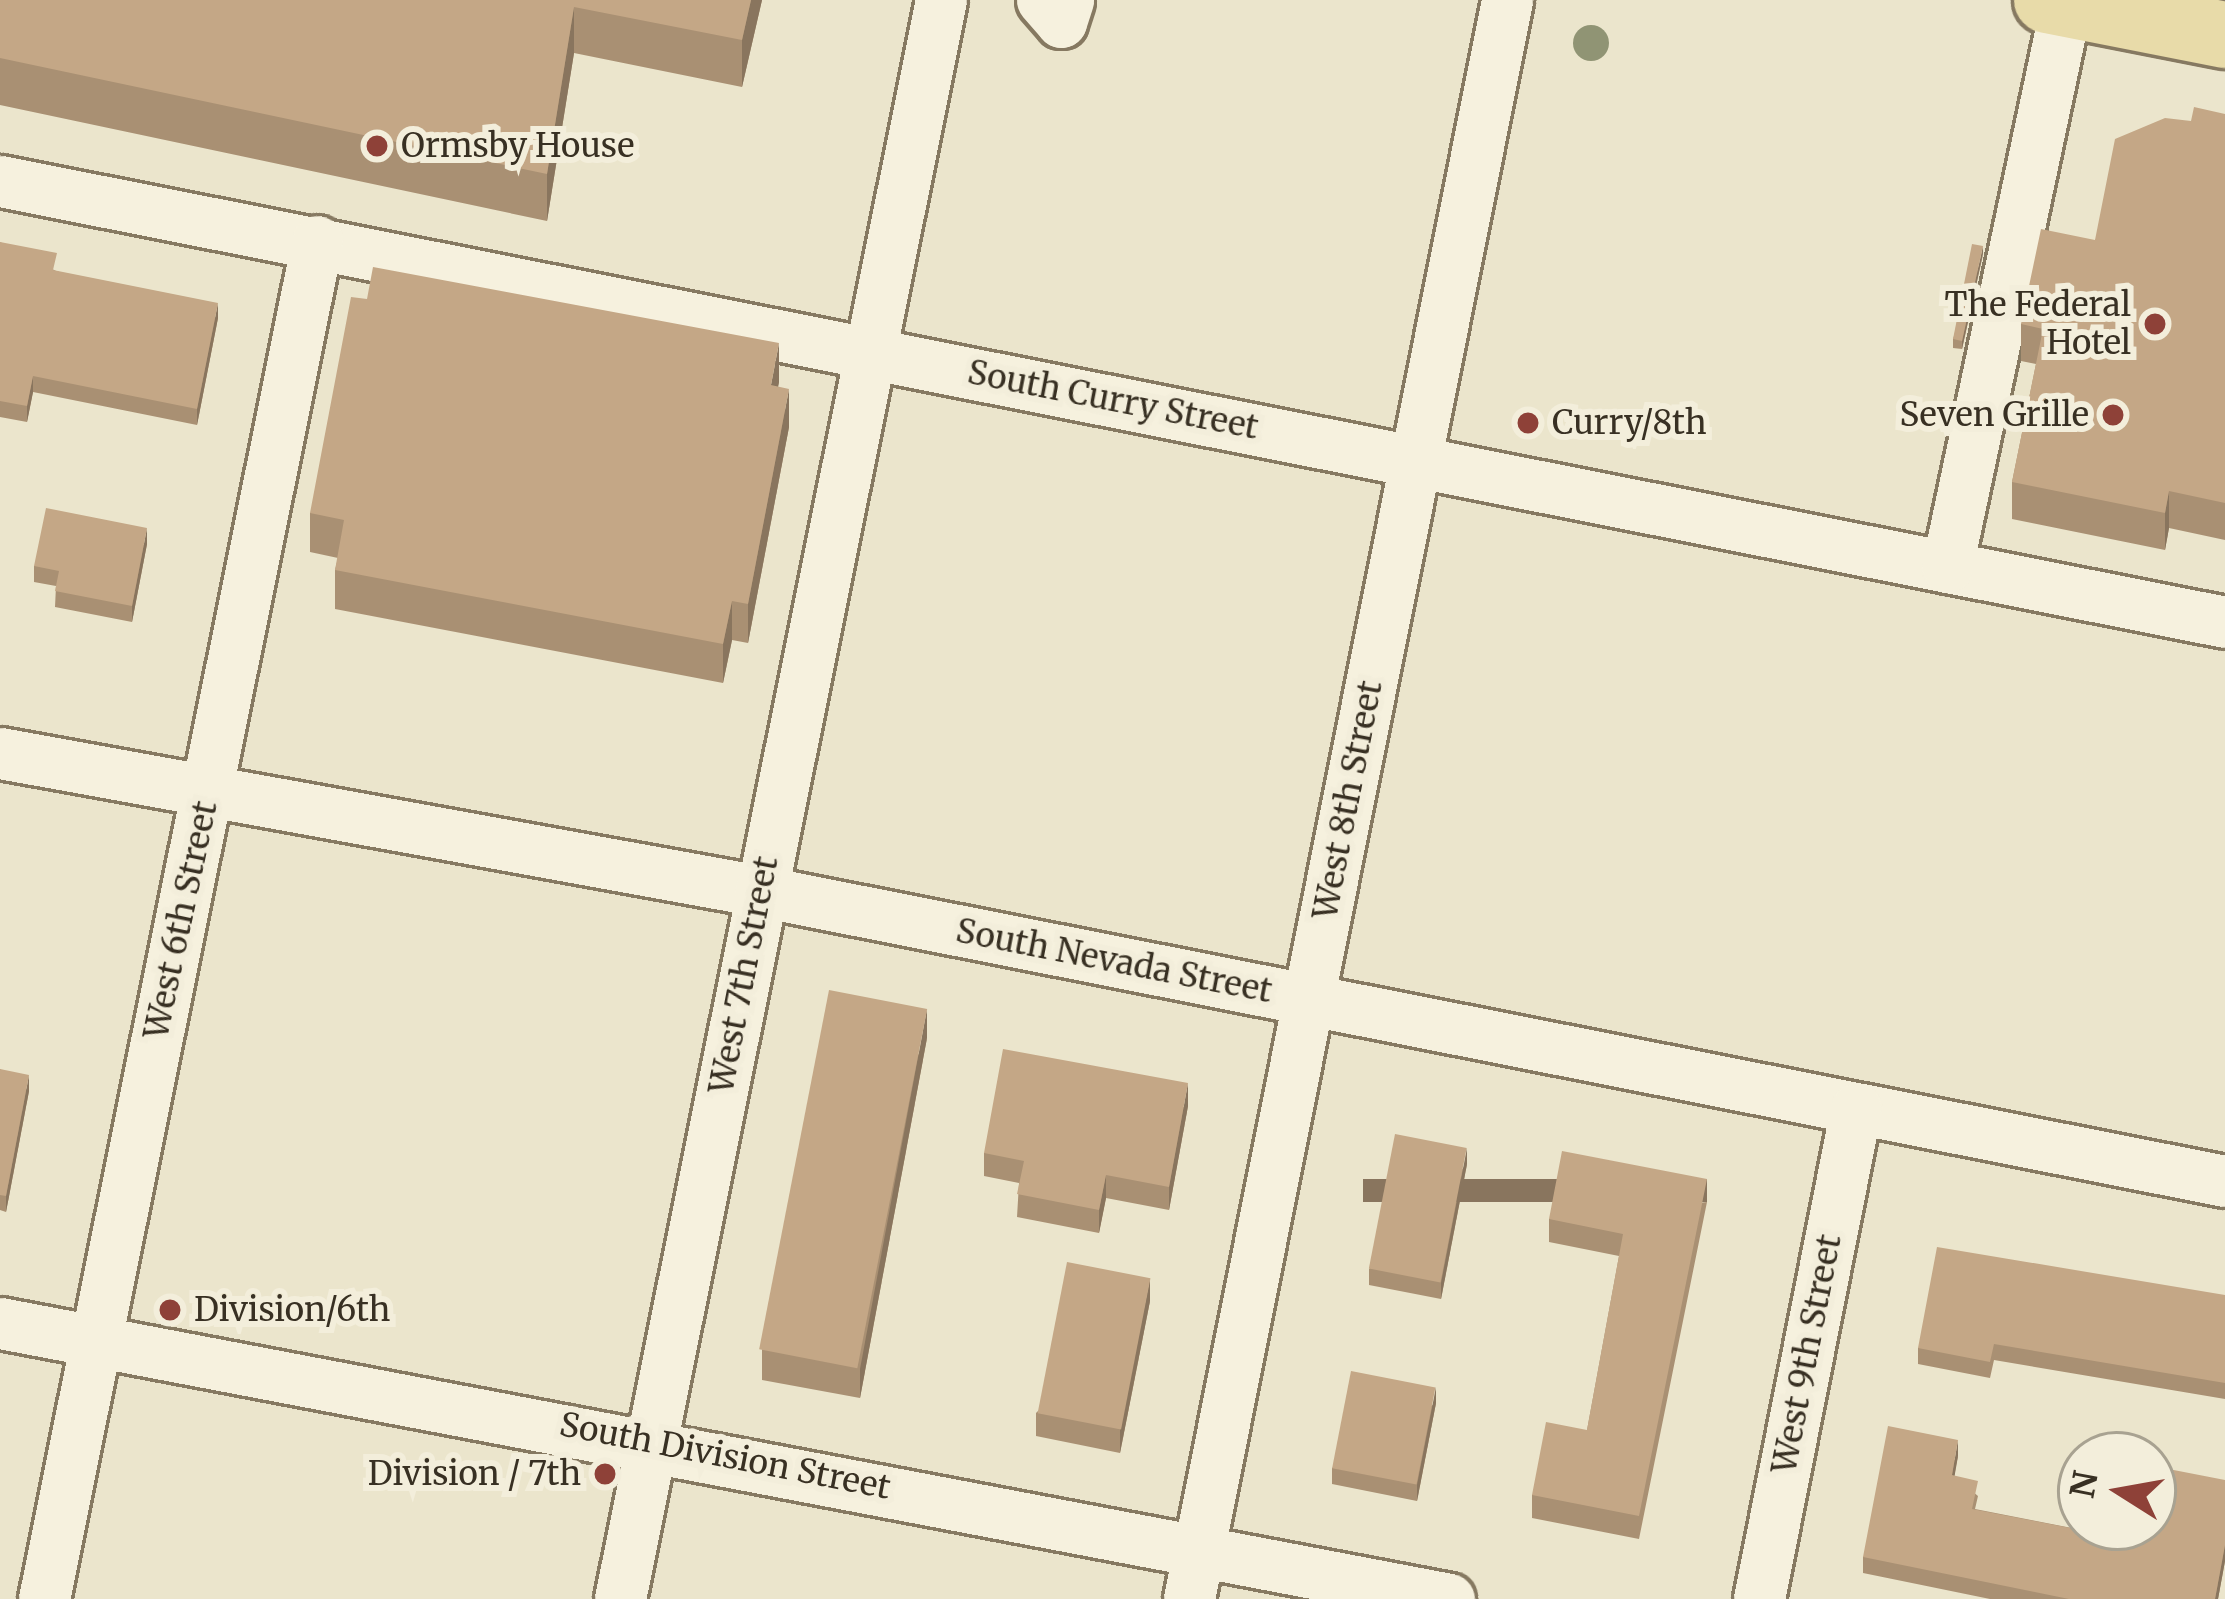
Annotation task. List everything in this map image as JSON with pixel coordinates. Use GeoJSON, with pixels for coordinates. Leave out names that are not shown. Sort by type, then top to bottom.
{"type":"FeatureCollection","features":[{"type":"Feature","properties":{"kind":"main road"},"geometry":{"type":"LineString","coordinates":[[2060,1],[2225,35]]}},
{"type":"Feature","properties":{"kind":"street","name":"West 7th Street"},"geometry":{"type":"LineString","coordinates":[[620,1599],[941,0]]}},
{"type":"Feature","properties":{"kind":"street"},"geometry":{"type":"LineString","coordinates":[[1042,0],[1061,22],[1068,0]]}},
{"type":"Feature","properties":{"kind":"street","name":"West 8th Street"},"geometry":{"type":"LineString","coordinates":[[1190,1599],[1507,0]]}},
{"type":"Feature","properties":{"kind":"street"},"geometry":{"type":"LineString","coordinates":[[1947,567],[2060,1]]}},
{"type":"Feature","properties":{"kind":"street","name":"South Curry Street"},"geometry":{"type":"LineString","coordinates":[[0,181],[2225,622]]}},
{"type":"Feature","properties":{"kind":"street","name":"West 6th Street"},"geometry":{"type":"LineString","coordinates":[[44,1599],[317,242]]}},
{"type":"Feature","properties":{"kind":"street","name":"South Nevada Street"},"geometry":{"type":"LineString","coordinates":[[0,753],[760,891],[2225,1181]]}},
{"type":"Feature","properties":{"kind":"street","name":"West 9th Street"},"geometry":{"type":"LineString","coordinates":[[1759,1599],[1856,1108]]}},
{"type":"Feature","properties":{"kind":"street","name":"South Division Street"},"geometry":{"type":"LineString","coordinates":[[0,1323],[652,1440],[1449,1599]]}},
{"type":"Feature","properties":{"kind":"building","name":"Ormsby House"},"geometry":{"type":"Polygon","coordinates":[[[0,0],[751,0],[742,40],[574,7],[547,174],[0,58],[0,0]]]}},
{"type":"Feature","properties":{"kind":"building","name":"The Federal Hotel"},"geometry":{"type":"Polygon","coordinates":[[[2194,107],[2225,114],[2225,503],[2169,491],[2165,513],[2012,482],[2043,329],[2021,324],[2041,229],[2095,240],[2115,139],[2165,118],[2191,121],[2194,107]]]}},
{"type":"Feature","properties":{"kind":"building"},"geometry":{"type":"Polygon","coordinates":[[[0,242],[57,253],[53,270],[218,303],[197,409],[33,376],[27,406],[0,401],[0,242]]]}},
{"type":"Feature","properties":{"kind":"building"},"geometry":{"type":"Polygon","coordinates":[[[1972,244],[1983,246],[1962,341],[1953,339],[1972,244]]]}},
{"type":"Feature","properties":{"kind":"building"},"geometry":{"type":"Polygon","coordinates":[[[373,267],[779,343],[771,385],[789,389],[748,604],[732,601],[723,644],[335,570],[344,520],[310,513],[351,297],[367,299],[373,267]]]}},
{"type":"Feature","properties":{"kind":"building"},"geometry":{"type":"Polygon","coordinates":[[[46,508],[147,528],[132,606],[55,591],[59,571],[34,566],[46,508]]]}},
{"type":"Feature","properties":{"kind":"building"},"geometry":{"type":"Polygon","coordinates":[[[829,990],[927,1009],[857,1368],[759,1349],[829,990]]]}},
{"type":"Feature","properties":{"kind":"building"},"geometry":{"type":"Polygon","coordinates":[[[1003,1049],[1188,1083],[1169,1187],[1106,1175],[1099,1210],[1017,1194],[1024,1161],[984,1153],[1003,1049]]]}},
{"type":"Feature","properties":{"kind":"building"},"geometry":{"type":"Polygon","coordinates":[[[0,1069],[29,1075],[6,1196],[0,1195],[0,1069]]]}},
{"type":"Feature","properties":{"kind":"building"},"geometry":{"type":"Polygon","coordinates":[[[1395,1134],[1467,1148],[1441,1282],[1369,1268],[1395,1134]]]}},
{"type":"Feature","properties":{"kind":"building"},"geometry":{"type":"Polygon","coordinates":[[[1562,1151],[1707,1179],[1639,1516],[1532,1495],[1546,1422],[1587,1430],[1623,1234],[1549,1219],[1562,1151]]]}},
{"type":"Feature","properties":{"kind":"building"},"geometry":{"type":"Polygon","coordinates":[[[1937,1247],[2225,1295],[2225,1383],[1994,1344],[1990,1362],[1918,1348],[1937,1247]]]}},
{"type":"Feature","properties":{"kind":"building"},"geometry":{"type":"Polygon","coordinates":[[[1067,1262],[1150,1278],[1121,1429],[1038,1413],[1067,1262]]]}},
{"type":"Feature","properties":{"kind":"building"},"geometry":{"type":"Polygon","coordinates":[[[1351,1371],[1435,1387],[1417,1485],[1332,1468],[1351,1371]]]}},
{"type":"Feature","properties":{"kind":"building"},"geometry":{"type":"Polygon","coordinates":[[[1888,1426],[1958,1440],[1952,1475],[1978,1481],[1972,1509],[2057,1525],[2057,1551],[2177,1551],[2177,1471],[2225,1480],[2225,1545],[2215,1599],[2069,1599],[1863,1557],[1888,1426]]]}},
{"type":"Feature","properties":{"kind":"place","name":"Ormsby House"},"geometry":{"type":"Point","coordinates":[377,146]}},
{"type":"Feature","properties":{"kind":"place","name":"The Federal Hotel"},"geometry":{"type":"Point","coordinates":[2155,324]}},
{"type":"Feature","properties":{"kind":"place","name":"Seven Grille"},"geometry":{"type":"Point","coordinates":[2113,415]}},
{"type":"Feature","properties":{"kind":"place","name":"Curry/8th"},"geometry":{"type":"Point","coordinates":[1528,423]}},
{"type":"Feature","properties":{"kind":"place","name":"Division/6th"},"geometry":{"type":"Point","coordinates":[170,1310]}},
{"type":"Feature","properties":{"kind":"place","name":"Division / 7th"},"geometry":{"type":"Point","coordinates":[605,1474]}}]}
